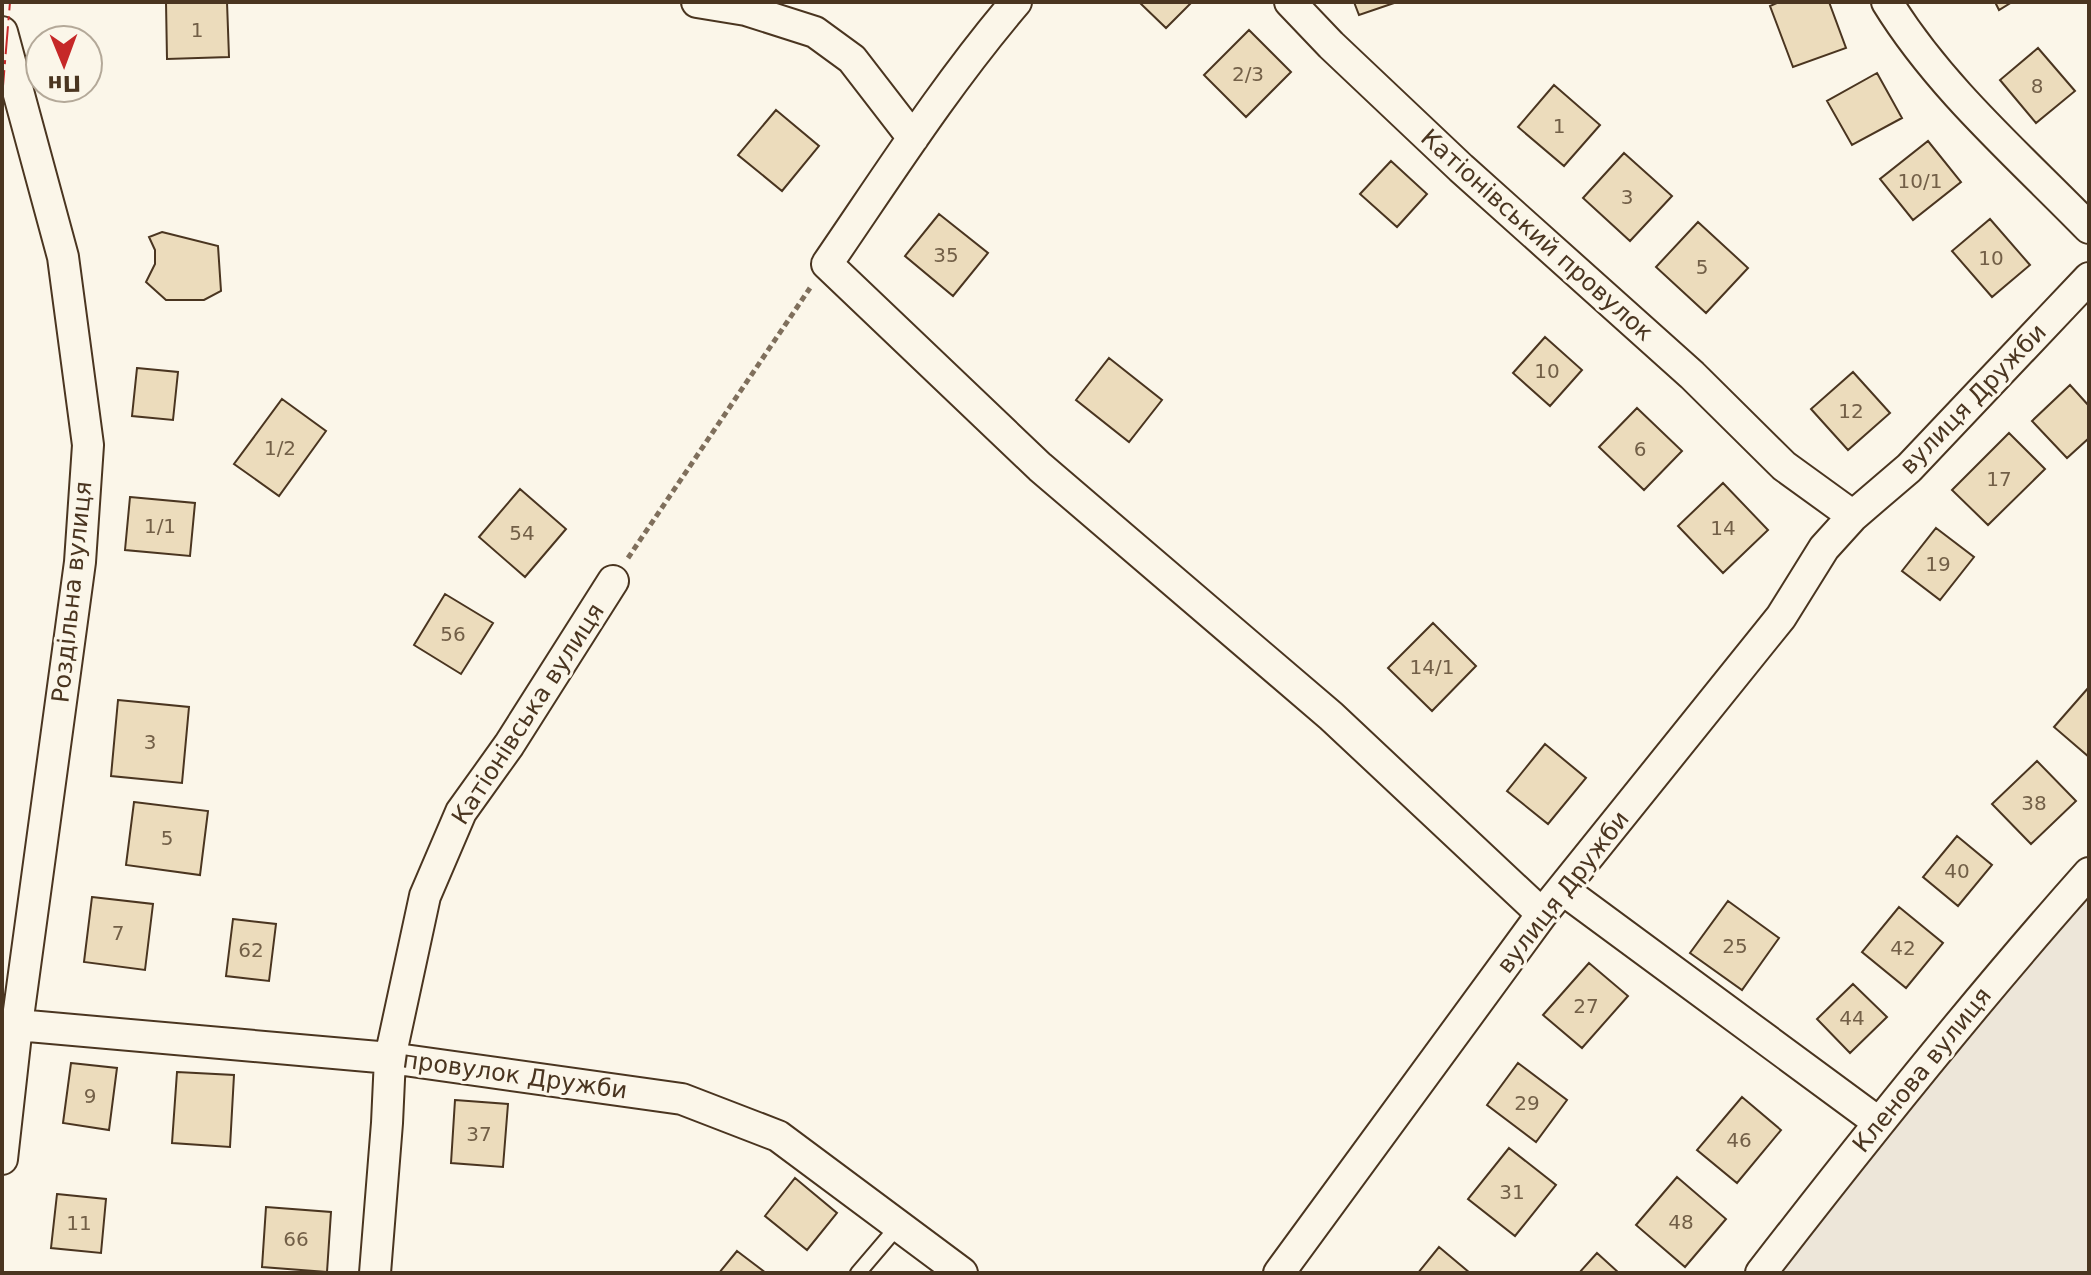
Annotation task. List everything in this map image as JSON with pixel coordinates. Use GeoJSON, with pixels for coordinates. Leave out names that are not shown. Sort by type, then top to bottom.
{"type":"FeatureCollection","features":[{"type":"Feature","properties":{"kind":"street"},"geometry":{"type":"LineString","coordinates":[[697,2],[746,10],[815,32],[852,59],[913,138]]}},
{"type":"Feature","properties":{"kind":"street"},"geometry":{"type":"LineString","coordinates":[[1016,2],[984,39],[827,264],[1040,467],[1331,716],[1542,914]]}},
{"type":"Feature","properties":{"kind":"street","name":"Катіонівський провулок"},"geometry":{"type":"LineString","coordinates":[[1290,2],[1461,168],[1692,375],[1784,466],[1813,490],[1853,516]]}},
{"type":"Feature","properties":{"kind":"street"},"geometry":{"type":"LineString","coordinates":[[1887,2],[1909,37],[1955,91],[2089,228]]}},
{"type":"Feature","properties":{"kind":"street","name":"Роздільна вулиця"},"geometry":{"type":"LineString","coordinates":[[2,32],[63,257],[88,445],[80,562],[17,1025],[2,1159]]}},
{"type":"Feature","properties":{"kind":"street","name":"вулиця Дружби"},"geometry":{"type":"LineString","coordinates":[[1279,1273],[1542,914],[1781,617],[1824,548],[1853,516],[1909,468],[2089,278]]}},
{"type":"Feature","properties":{"kind":"street","name":"Катіонівська вулиця"},"geometry":{"type":"LineString","coordinates":[[375,1273],[390,1058],[425,896],[461,812],[509,745],[613,581]]}},
{"type":"Feature","properties":{"kind":"street","name":"Кленова вулиця"},"geometry":{"type":"LineString","coordinates":[[1761,1273],[1878,1122],[2018,952],[2089,873]]}},
{"type":"Feature","properties":{"kind":"street"},"geometry":{"type":"LineString","coordinates":[[1562,889],[1878,1122]]}},
{"type":"Feature","properties":{"kind":"street","name":"провулок Дружби"},"geometry":{"type":"LineString","coordinates":[[17,1025],[390,1058],[682,1099],[778,1136],[962,1273]]}},
{"type":"Feature","properties":{"kind":"lane"},"geometry":{"type":"LineString","coordinates":[[858,1273],[899,1224]]}},
{"type":"Feature","properties":{"kind":"path"},"geometry":{"type":"LineString","coordinates":[[613,581],[827,264]]}},
{"type":"Feature","properties":{"kind":"shaded area"},"geometry":{"type":"Polygon","coordinates":[[[2089,873],[2089,1273],[1761,1273],[2089,873]]]}},
{"type":"Feature","properties":{"kind":"building"},"geometry":{"type":"Polygon","coordinates":[[[166,2],[227,2],[229,57],[167,59],[166,2]]]}},
{"type":"Feature","properties":{"kind":"building"},"geometry":{"type":"Polygon","coordinates":[[[1139,2],[1192,2],[1166,28],[1139,2]]]}},
{"type":"Feature","properties":{"kind":"building"},"geometry":{"type":"Polygon","coordinates":[[[1354,2],[1397,2],[1359,15],[1354,2]]]}},
{"type":"Feature","properties":{"kind":"building"},"geometry":{"type":"Polygon","coordinates":[[[1779,2],[1829,2],[1846,48],[1793,67],[1770,6],[1779,2]]]}},
{"type":"Feature","properties":{"kind":"building"},"geometry":{"type":"Polygon","coordinates":[[[1995,2],[2012,2],[1999,10],[1995,2]]]}},
{"type":"Feature","properties":{"kind":"building"},"geometry":{"type":"Polygon","coordinates":[[[1249,30],[1291,72],[1246,117],[1204,75],[1249,30]]]}},
{"type":"Feature","properties":{"kind":"building"},"geometry":{"type":"Polygon","coordinates":[[[2038,48],[2075,91],[2036,123],[2000,80],[2038,48]]]}},
{"type":"Feature","properties":{"kind":"building"},"geometry":{"type":"Polygon","coordinates":[[[1877,73],[1902,118],[1852,145],[1827,101],[1877,73]]]}},
{"type":"Feature","properties":{"kind":"building"},"geometry":{"type":"Polygon","coordinates":[[[1554,85],[1600,125],[1564,166],[1518,127],[1554,85]]]}},
{"type":"Feature","properties":{"kind":"building"},"geometry":{"type":"Polygon","coordinates":[[[776,110],[819,146],[782,191],[738,155],[776,110]]]}},
{"type":"Feature","properties":{"kind":"building"},"geometry":{"type":"Polygon","coordinates":[[[1928,141],[1961,182],[1913,220],[1880,179],[1928,141]]]}},
{"type":"Feature","properties":{"kind":"building"},"geometry":{"type":"Polygon","coordinates":[[[1624,153],[1672,196],[1630,241],[1583,198],[1624,153]]]}},
{"type":"Feature","properties":{"kind":"building"},"geometry":{"type":"Polygon","coordinates":[[[1391,161],[1427,194],[1397,227],[1360,194],[1391,161]]]}},
{"type":"Feature","properties":{"kind":"building"},"geometry":{"type":"Polygon","coordinates":[[[939,214],[988,253],[953,296],[905,256],[939,214]]]}},
{"type":"Feature","properties":{"kind":"building"},"geometry":{"type":"Polygon","coordinates":[[[1990,219],[2030,265],[1992,297],[1952,251],[1990,219]]]}},
{"type":"Feature","properties":{"kind":"building"},"geometry":{"type":"Polygon","coordinates":[[[1698,222],[1748,268],[1706,313],[1656,267],[1698,222]]]}},
{"type":"Feature","properties":{"kind":"building"},"geometry":{"type":"Polygon","coordinates":[[[162,232],[218,246],[221,291],[204,300],[166,300],[146,282],[155,264],[155,250],[149,237],[162,232]]]}},
{"type":"Feature","properties":{"kind":"building"},"geometry":{"type":"Polygon","coordinates":[[[1545,337],[1582,370],[1550,406],[1513,373],[1545,337]]]}},
{"type":"Feature","properties":{"kind":"building"},"geometry":{"type":"Polygon","coordinates":[[[1109,358],[1162,400],[1129,442],[1076,400],[1109,358]]]}},
{"type":"Feature","properties":{"kind":"building"},"geometry":{"type":"Polygon","coordinates":[[[137,368],[178,372],[173,420],[132,416],[137,368]]]}},
{"type":"Feature","properties":{"kind":"building"},"geometry":{"type":"Polygon","coordinates":[[[1853,372],[1890,413],[1848,450],[1811,409],[1853,372]]]}},
{"type":"Feature","properties":{"kind":"building"},"geometry":{"type":"Polygon","coordinates":[[[2070,385],[2089,406],[2089,438],[2067,458],[2032,421],[2070,385]]]}},
{"type":"Feature","properties":{"kind":"building"},"geometry":{"type":"Polygon","coordinates":[[[282,399],[326,431],[279,496],[234,464],[282,399]]]}},
{"type":"Feature","properties":{"kind":"building"},"geometry":{"type":"Polygon","coordinates":[[[1637,408],[1682,451],[1644,490],[1599,447],[1637,408]]]}},
{"type":"Feature","properties":{"kind":"building"},"geometry":{"type":"Polygon","coordinates":[[[2009,433],[2045,469],[1988,525],[1952,490],[2009,433]]]}},
{"type":"Feature","properties":{"kind":"building"},"geometry":{"type":"Polygon","coordinates":[[[1723,483],[1768,530],[1723,573],[1678,526],[1723,483]]]}},
{"type":"Feature","properties":{"kind":"building"},"geometry":{"type":"Polygon","coordinates":[[[520,489],[566,529],[525,577],[479,537],[520,489]]]}},
{"type":"Feature","properties":{"kind":"building"},"geometry":{"type":"Polygon","coordinates":[[[130,497],[195,503],[190,556],[125,550],[130,497]]]}},
{"type":"Feature","properties":{"kind":"building"},"geometry":{"type":"Polygon","coordinates":[[[1936,528],[1974,557],[1940,600],[1902,571],[1936,528]]]}},
{"type":"Feature","properties":{"kind":"building"},"geometry":{"type":"Polygon","coordinates":[[[445,594],[493,623],[461,674],[414,645],[445,594]]]}},
{"type":"Feature","properties":{"kind":"building"},"geometry":{"type":"Polygon","coordinates":[[[1433,623],[1476,666],[1432,711],[1388,668],[1433,623]]]}},
{"type":"Feature","properties":{"kind":"building"},"geometry":{"type":"Polygon","coordinates":[[[2089,687],[2089,757],[2054,727],[2089,687]]]}},
{"type":"Feature","properties":{"kind":"building"},"geometry":{"type":"Polygon","coordinates":[[[118,700],[189,707],[182,783],[111,776],[118,700]]]}},
{"type":"Feature","properties":{"kind":"building"},"geometry":{"type":"Polygon","coordinates":[[[1545,744],[1586,778],[1548,824],[1507,791],[1545,744]]]}},
{"type":"Feature","properties":{"kind":"building"},"geometry":{"type":"Polygon","coordinates":[[[2037,761],[2076,801],[2031,844],[1992,804],[2037,761]]]}},
{"type":"Feature","properties":{"kind":"building"},"geometry":{"type":"Polygon","coordinates":[[[134,802],[208,811],[200,875],[126,865],[134,802]]]}},
{"type":"Feature","properties":{"kind":"building"},"geometry":{"type":"Polygon","coordinates":[[[1957,836],[1992,865],[1958,906],[1923,877],[1957,836]]]}},
{"type":"Feature","properties":{"kind":"building"},"geometry":{"type":"Polygon","coordinates":[[[92,897],[153,904],[145,970],[84,962],[92,897]]]}},
{"type":"Feature","properties":{"kind":"building"},"geometry":{"type":"Polygon","coordinates":[[[1728,901],[1779,938],[1742,990],[1690,953],[1728,901]]]}},
{"type":"Feature","properties":{"kind":"building"},"geometry":{"type":"Polygon","coordinates":[[[1899,907],[1943,943],[1906,988],[1862,952],[1899,907]]]}},
{"type":"Feature","properties":{"kind":"building"},"geometry":{"type":"Polygon","coordinates":[[[233,919],[276,924],[269,981],[226,976],[233,919]]]}},
{"type":"Feature","properties":{"kind":"building"},"geometry":{"type":"Polygon","coordinates":[[[1589,963],[1628,996],[1582,1048],[1543,1015],[1589,963]]]}},
{"type":"Feature","properties":{"kind":"building"},"geometry":{"type":"Polygon","coordinates":[[[1853,984],[1887,1017],[1850,1053],[1817,1019],[1853,984]]]}},
{"type":"Feature","properties":{"kind":"building"},"geometry":{"type":"Polygon","coordinates":[[[71,1063],[117,1068],[109,1130],[63,1123],[71,1063]]]}},
{"type":"Feature","properties":{"kind":"building"},"geometry":{"type":"Polygon","coordinates":[[[1518,1063],[1567,1100],[1536,1142],[1487,1105],[1518,1063]]]}},
{"type":"Feature","properties":{"kind":"building"},"geometry":{"type":"Polygon","coordinates":[[[177,1072],[234,1075],[230,1147],[172,1143],[177,1072]]]}},
{"type":"Feature","properties":{"kind":"building"},"geometry":{"type":"Polygon","coordinates":[[[1742,1097],[1781,1130],[1737,1183],[1697,1150],[1742,1097]]]}},
{"type":"Feature","properties":{"kind":"building"},"geometry":{"type":"Polygon","coordinates":[[[455,1100],[508,1104],[503,1167],[451,1163],[455,1100]]]}},
{"type":"Feature","properties":{"kind":"building"},"geometry":{"type":"Polygon","coordinates":[[[1509,1148],[1556,1185],[1515,1236],[1468,1199],[1509,1148]]]}},
{"type":"Feature","properties":{"kind":"building"},"geometry":{"type":"Polygon","coordinates":[[[1677,1177],[1726,1219],[1685,1267],[1636,1225],[1677,1177]]]}},
{"type":"Feature","properties":{"kind":"building"},"geometry":{"type":"Polygon","coordinates":[[[795,1178],[837,1213],[807,1250],[765,1216],[795,1178]]]}},
{"type":"Feature","properties":{"kind":"building"},"geometry":{"type":"Polygon","coordinates":[[[57,1194],[106,1199],[101,1253],[51,1248],[57,1194]]]}},
{"type":"Feature","properties":{"kind":"building"},"geometry":{"type":"Polygon","coordinates":[[[266,1207],[331,1212],[327,1272],[262,1267],[266,1207]]]}},
{"type":"Feature","properties":{"kind":"building"},"geometry":{"type":"Polygon","coordinates":[[[1439,1247],[1470,1273],[1418,1273],[1439,1247]]]}},
{"type":"Feature","properties":{"kind":"building"},"geometry":{"type":"Polygon","coordinates":[[[737,1251],[766,1273],[719,1273],[737,1251]]]}},
{"type":"Feature","properties":{"kind":"building"},"geometry":{"type":"Polygon","coordinates":[[[1597,1253],[1619,1273],[1579,1273],[1597,1253]]]}},
{"type":"Feature","properties":{"kind":"power"},"geometry":{"type":"LineString","coordinates":[[2,98],[10,2]]}}]}
